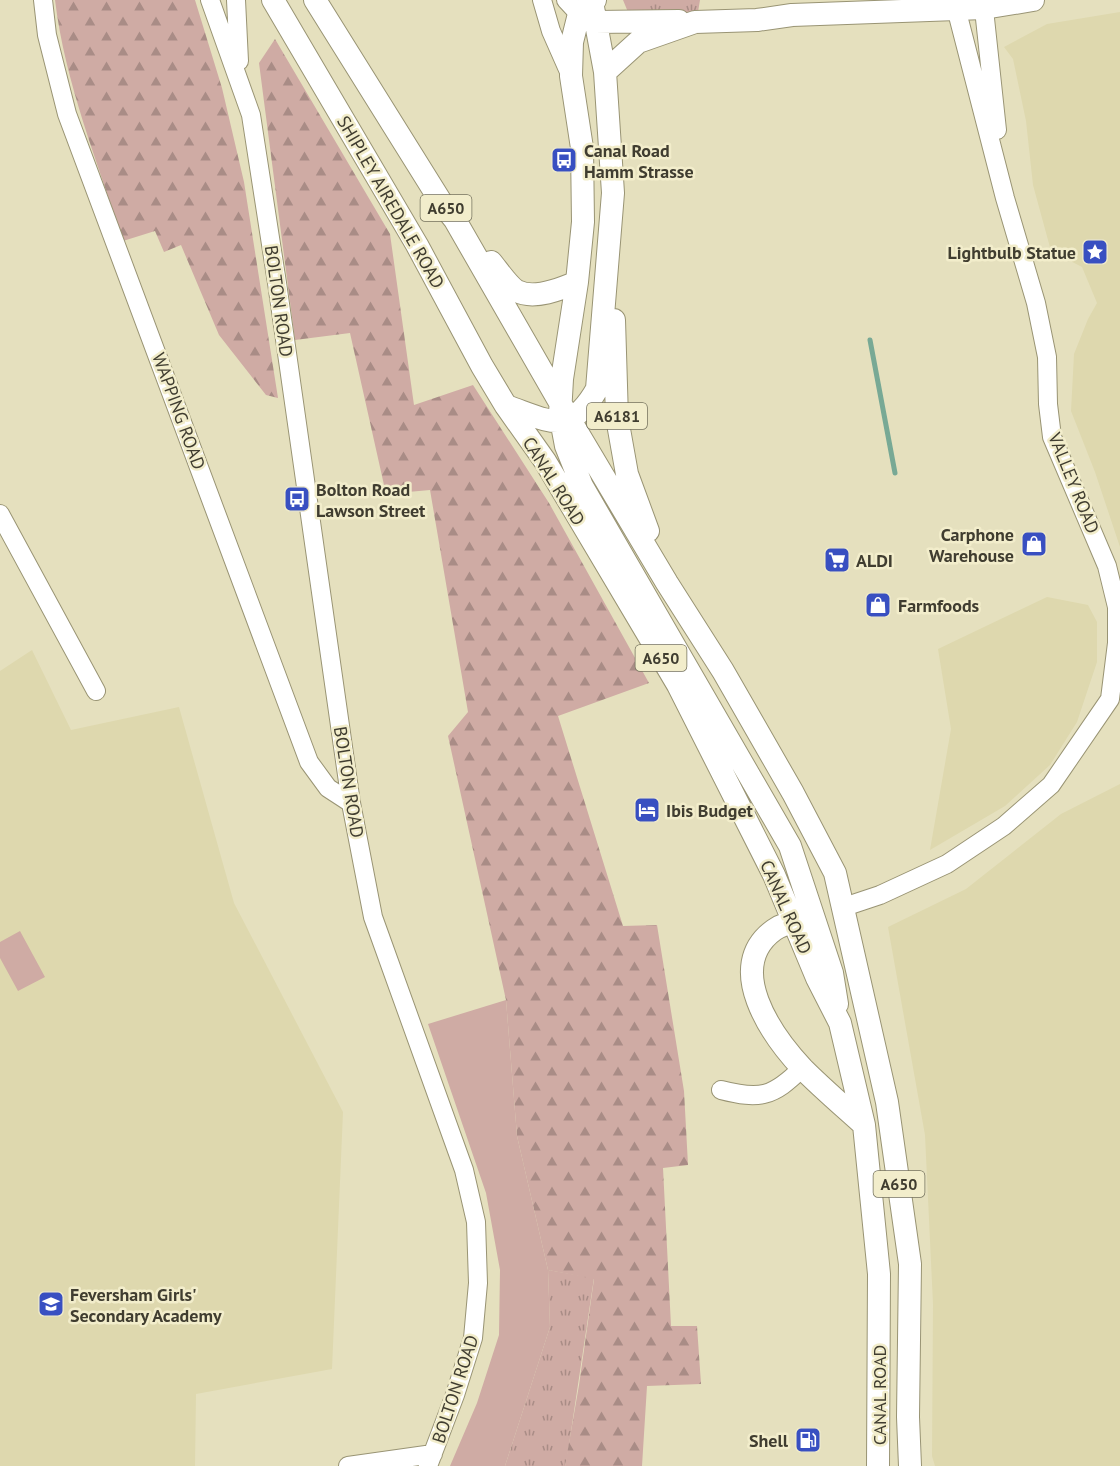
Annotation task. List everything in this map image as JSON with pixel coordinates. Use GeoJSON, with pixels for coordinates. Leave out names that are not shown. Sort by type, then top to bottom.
{"type":"FeatureCollection","features":[{"type":"Feature","properties":{"kind":"main road","name":"SHIPLEY AIREDALE ROAD"},"geometry":{"type":"LineString","coordinates":[[273,0],[417,245],[506,406]]}},
{"type":"Feature","properties":{"kind":"main road","name":"A650"},"geometry":{"type":"LineString","coordinates":[[315,0],[443,205],[455,220],[564,414],[566,446],[582,486],[790,846],[804,919]]}},
{"type":"Feature","properties":{"kind":"main road"},"geometry":{"type":"LineString","coordinates":[[586,6],[668,21],[695,22],[756,20],[792,15],[1033,0]]}},
{"type":"Feature","properties":{"kind":"main road","name":"CANAL ROAD"},"geometry":{"type":"LineString","coordinates":[[586,6],[605,72],[613,192],[597,389],[586,408],[564,414],[723,671],[808,819],[835,873],[887,1102],[910,1264],[908,1417],[910,1466]]}},
{"type":"Feature","properties":{"kind":"main road","name":"A6181"},"geometry":{"type":"LineString","coordinates":[[564,414],[562,379],[577,282],[583,222],[582,148],[570,76],[572,42],[586,6]]}},
{"type":"Feature","properties":{"kind":"main road"},"geometry":{"type":"LineString","coordinates":[[605,72],[638,42],[695,22]]}},
{"type":"Feature","properties":{"kind":"main road"},"geometry":{"type":"LineString","coordinates":[[455,220],[516,291],[533,294],[562,289],[577,282]]}},
{"type":"Feature","properties":{"kind":"main road","name":"CANAL ROAD"},"geometry":{"type":"LineString","coordinates":[[608,241],[616,273],[614,312],[617,418],[627,474],[667,583]]}},
{"type":"Feature","properties":{"kind":"main road"},"geometry":{"type":"LineString","coordinates":[[506,406],[549,421],[564,414]]}},
{"type":"Feature","properties":{"kind":"main road","name":"CANAL ROAD"},"geometry":{"type":"LineString","coordinates":[[506,406],[545,461],[678,685],[774,875],[804,919],[832,973],[840,1023],[864,1125],[879,1274],[878,1466]]}},
{"type":"Feature","properties":{"kind":"main road"},"geometry":{"type":"LineString","coordinates":[[844,907],[775,930],[762,942],[754,956],[753,979],[759,1005],[770,1028],[802,1068],[864,1125]]}},
{"type":"Feature","properties":{"kind":"street","name":"WAPPING ROAD"},"geometry":{"type":"LineString","coordinates":[[43,0],[47,35],[67,114],[309,762],[328,788],[351,803]]}},
{"type":"Feature","properties":{"kind":"street","name":"BOLTON ROAD"},"geometry":{"type":"LineString","coordinates":[[210,0],[251,115],[351,803],[373,917],[464,1170],[476,1222],[478,1283],[473,1338],[431,1460]]}},
{"type":"Feature","properties":{"kind":"street","name":"BOLTON ROAD"},"geometry":{"type":"LineString","coordinates":[[236,0],[240,79]]}},
{"type":"Feature","properties":{"kind":"street"},"geometry":{"type":"LineString","coordinates":[[542,0],[551,31],[570,76]]}},
{"type":"Feature","properties":{"kind":"street","name":"VALLEY ROAD"},"geometry":{"type":"LineString","coordinates":[[844,907],[880,895],[947,864],[1004,826],[1051,785],[1115,701],[1117,607],[1107,566],[1052,437],[1048,404],[1047,357],[1038,314],[1005,198],[970,3]]}},
{"type":"Feature","properties":{"kind":"street","name":"VALLEY ROAD"},"geometry":{"type":"LineString","coordinates":[[970,3],[1005,198]]}},
{"type":"Feature","properties":{"kind":"street"},"geometry":{"type":"LineString","coordinates":[[0,514],[96,691]]}},
{"type":"Feature","properties":{"kind":"street"},"geometry":{"type":"LineString","coordinates":[[721,1090],[744,1096],[759,1096],[784,1086],[802,1068]]}},
{"type":"Feature","properties":{"kind":"street"},"geometry":{"type":"LineString","coordinates":[[348,1466],[431,1460]]}},
{"type":"Feature","properties":{"kind":"shaded area"},"geometry":{"type":"Polygon","coordinates":[[[1120,12],[1120,547],[1095,472],[1071,411],[1074,354],[1097,303],[1082,267],[1051,251],[1033,185],[1026,121],[1013,59],[1004,47],[1047,24],[1120,12]]]}},
{"type":"Feature","properties":{"kind":"shaded area"},"geometry":{"type":"Polygon","coordinates":[[[1047,597],[1088,605],[1097,622],[1097,662],[1077,722],[1050,765],[1005,806],[930,850],[951,729],[938,649],[1047,597]]]}},
{"type":"Feature","properties":{"kind":"shaded area"},"geometry":{"type":"Polygon","coordinates":[[[32,650],[71,730],[179,707],[234,903],[343,1112],[332,1369],[196,1394],[195,1466],[0,1466],[0,671],[32,650]]]}},
{"type":"Feature","properties":{"kind":"shaded area"},"geometry":{"type":"Polygon","coordinates":[[[1120,784],[1120,1466],[935,1466],[932,1456],[933,1304],[925,1135],[888,927],[966,889],[1061,814],[1120,784]]]}},
{"type":"Feature","properties":{"kind":"green space"},"geometry":{"type":"Polygon","coordinates":[[[55,0],[195,0],[222,88],[244,182],[278,398],[266,395],[219,335],[181,245],[164,252],[155,231],[123,241],[74,92],[55,0]]]}},
{"type":"Feature","properties":{"kind":"green space"},"geometry":{"type":"Polygon","coordinates":[[[623,0],[700,0],[698,12],[630,17],[623,0]]]}},
{"type":"Feature","properties":{"kind":"green space"},"geometry":{"type":"Polygon","coordinates":[[[275,39],[390,234],[414,405],[473,385],[549,503],[649,683],[558,716],[623,926],[657,925],[684,1091],[688,1165],[663,1168],[671,1326],[697,1326],[701,1384],[647,1386],[642,1466],[565,1466],[594,1279],[548,1270],[517,1136],[506,1000],[448,736],[468,712],[430,490],[386,494],[350,333],[295,340],[259,63],[275,39]]]}},
{"type":"Feature","properties":{"kind":"green space"},"geometry":{"type":"Polygon","coordinates":[[[20,931],[45,977],[18,991],[0,958],[0,942],[20,931]]]}},
{"type":"Feature","properties":{"kind":"green space"},"geometry":{"type":"Polygon","coordinates":[[[506,1000],[517,1136],[548,1270],[550,1327],[505,1466],[450,1466],[477,1403],[499,1335],[500,1270],[486,1193],[428,1024],[506,1000]]]}},
{"type":"Feature","properties":{"kind":"green space"},"geometry":{"type":"Polygon","coordinates":[[[548,1270],[594,1278],[567,1458],[565,1466],[505,1466],[550,1327],[548,1270]]]}},
{"type":"Feature","properties":{"kind":"waterway"},"geometry":{"type":"LineString","coordinates":[[870,340],[895,473]]}},
{"type":"Feature","properties":{"kind":"place","name":"Canal Road Hamm Strasse"},"geometry":{"type":"Point","coordinates":[564,160]}},
{"type":"Feature","properties":{"kind":"place","name":"Lightbulb Statue"},"geometry":{"type":"Point","coordinates":[1095,252]}},
{"type":"Feature","properties":{"kind":"place","name":"Bolton Road Lawson Street"},"geometry":{"type":"Point","coordinates":[297,499]}},
{"type":"Feature","properties":{"kind":"place","name":"Carphone Warehouse"},"geometry":{"type":"Point","coordinates":[1034,544]}},
{"type":"Feature","properties":{"kind":"place","name":"ALDI"},"geometry":{"type":"Point","coordinates":[837,560]}},
{"type":"Feature","properties":{"kind":"place","name":"Farmfoods"},"geometry":{"type":"Point","coordinates":[878,605]}},
{"type":"Feature","properties":{"kind":"place","name":"Ibis Budget"},"geometry":{"type":"Point","coordinates":[647,810]}},
{"type":"Feature","properties":{"kind":"place","name":"Feversham Girls' Secondary Academy"},"geometry":{"type":"Point","coordinates":[51,1304]}},
{"type":"Feature","properties":{"kind":"place","name":"Shell"},"geometry":{"type":"Point","coordinates":[808,1440]}}]}
